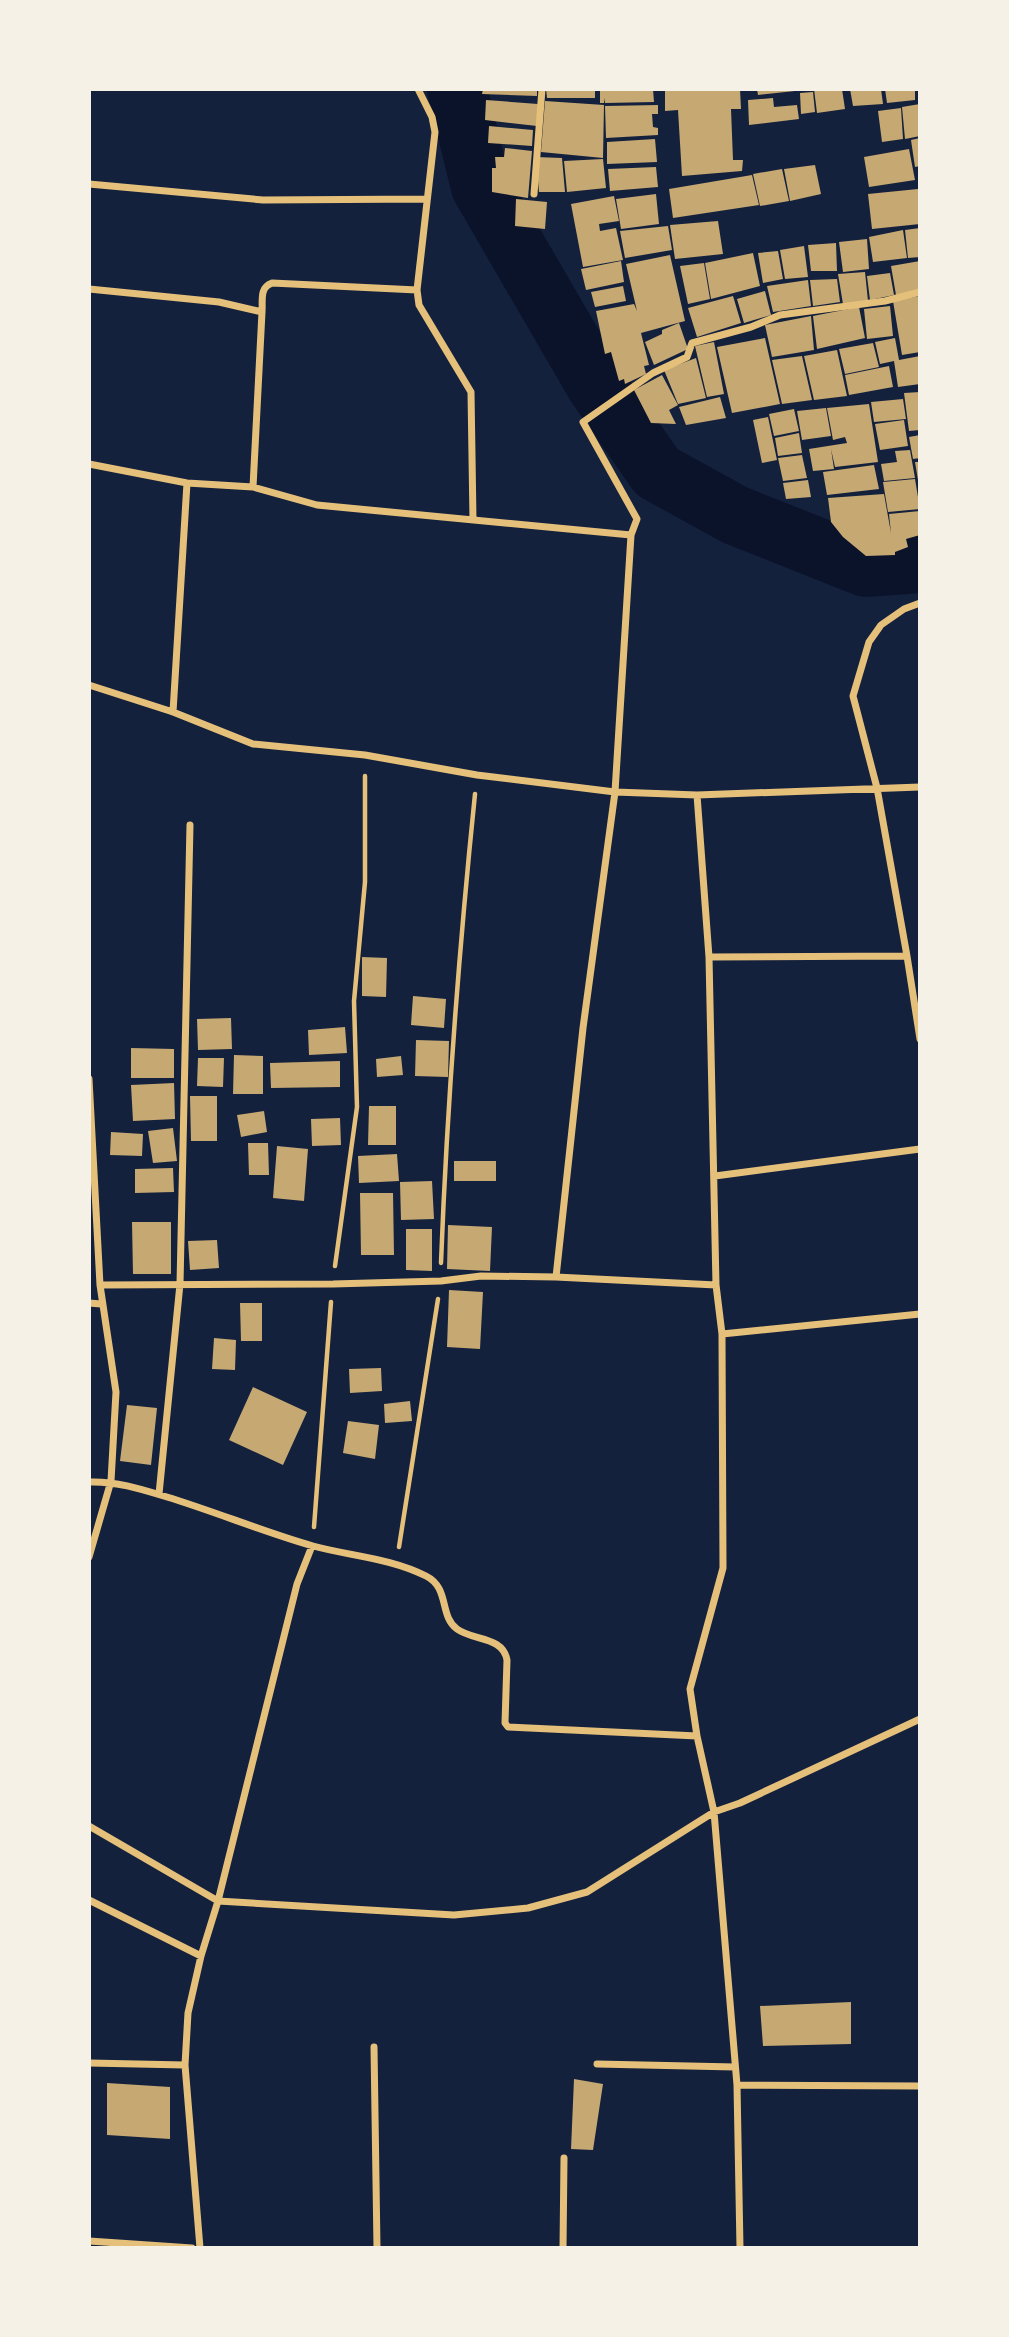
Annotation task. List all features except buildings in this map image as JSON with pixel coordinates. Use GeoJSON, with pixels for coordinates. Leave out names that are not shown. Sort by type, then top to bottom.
{"type":"FeatureCollection","features":[{"type":"Feature","properties":{"kind":"street"},"geometry":{"type":"LineString","coordinates":[[418,89],[432,117],[435,132],[417,290],[419,305],[471,392],[473,520]]}},
{"type":"Feature","properties":{"kind":"street"},"geometry":{"type":"LineString","coordinates":[[534,194],[542,89]]}},
{"type":"Feature","properties":{"kind":"street"},"geometry":{"type":"LineString","coordinates":[[89,184],[263,200],[427,199]]}},
{"type":"Feature","properties":{"kind":"street"},"geometry":{"type":"LineString","coordinates":[[253,486],[263,289],[272,283],[417,290]]}},
{"type":"Feature","properties":{"kind":"street"},"geometry":{"type":"LineString","coordinates":[[89,289],[219,302],[262,312]]}},
{"type":"Feature","properties":{"kind":"street"},"geometry":{"type":"LineString","coordinates":[[556,1277],[583,1028],[615,792],[632,535],[637,519],[583,422],[653,373],[687,357],[692,343],[751,327],[780,315],[885,301],[920,292]]}},
{"type":"Feature","properties":{"kind":"street"},"geometry":{"type":"LineString","coordinates":[[89,464],[187,482],[253,486],[317,505],[632,535]]}},
{"type":"Feature","properties":{"kind":"street"},"geometry":{"type":"LineString","coordinates":[[173,712],[187,482]]}},
{"type":"Feature","properties":{"kind":"street"},"geometry":{"type":"LineString","coordinates":[[920,603],[904,609],[881,625],[869,642],[853,695],[877,788],[920,1039]]}},
{"type":"Feature","properties":{"kind":"street"},"geometry":{"type":"LineString","coordinates":[[89,685],[173,712],[253,744],[365,755],[477,775],[615,792],[697,795],[920,787]]}},
{"type":"Feature","properties":{"kind":"street"},"geometry":{"type":"LineString","coordinates":[[697,795],[709,957],[716,1285],[722,1334],[723,1568],[690,1689],[697,1736],[714,1812],[737,2085],[740,2248]]}},
{"type":"Feature","properties":{"kind":"street"},"geometry":{"type":"LineString","coordinates":[[159,1494],[180,1283],[190,825]]}},
{"type":"Feature","properties":{"kind":"street"},"geometry":{"type":"LineString","coordinates":[[709,957],[907,956]]}},
{"type":"Feature","properties":{"kind":"street"},"geometry":{"type":"LineString","coordinates":[[89,1079],[101,1304],[116,1392],[111,1481],[89,1557]]}},
{"type":"Feature","properties":{"kind":"street"},"geometry":{"type":"LineString","coordinates":[[715,1177],[920,1149]]}},
{"type":"Feature","properties":{"kind":"street"},"geometry":{"type":"LineString","coordinates":[[100,1284],[333,1284],[441,1281],[481,1276],[716,1285]]}},
{"type":"Feature","properties":{"kind":"street"},"geometry":{"type":"LineString","coordinates":[[89,1303],[101,1304]]}},
{"type":"Feature","properties":{"kind":"street"},"geometry":{"type":"LineString","coordinates":[[722,1334],[920,1314]]}},
{"type":"Feature","properties":{"kind":"street"},"geometry":{"type":"LineString","coordinates":[[89,1482],[111,1481],[159,1494],[312,1546],[396,1565],[428,1577],[440,1588],[449,1621],[458,1630],[498,1644],[506,1651],[505,1723],[508,1727],[697,1736]]}},
{"type":"Feature","properties":{"kind":"street"},"geometry":{"type":"LineString","coordinates":[[200,2248],[185,2065],[188,2013],[297,1584],[312,1546]]}},
{"type":"Feature","properties":{"kind":"street"},"geometry":{"type":"LineString","coordinates":[[89,1826],[218,1901],[454,1915],[528,1908],[587,1892],[714,1812],[920,1719]]}},
{"type":"Feature","properties":{"kind":"street"},"geometry":{"type":"LineString","coordinates":[[89,1900],[201,1956]]}},
{"type":"Feature","properties":{"kind":"street"},"geometry":{"type":"LineString","coordinates":[[374,2047],[377,2248]]}},
{"type":"Feature","properties":{"kind":"street"},"geometry":{"type":"LineString","coordinates":[[89,2063],[185,2065]]}},
{"type":"Feature","properties":{"kind":"street"},"geometry":{"type":"LineString","coordinates":[[597,2064],[735,2067]]}},
{"type":"Feature","properties":{"kind":"street"},"geometry":{"type":"LineString","coordinates":[[737,2085],[920,2086]]}},
{"type":"Feature","properties":{"kind":"street"},"geometry":{"type":"LineString","coordinates":[[563,2248],[564,2158]]}},
{"type":"Feature","properties":{"kind":"street"},"geometry":{"type":"LineString","coordinates":[[89,2241],[192,2248]]}},
{"type":"Feature","properties":{"kind":"path"},"geometry":{"type":"LineString","coordinates":[[312,1546],[333,1284],[357,1107],[354,1001],[365,882],[365,755]]}},
{"type":"Feature","properties":{"kind":"path"},"geometry":{"type":"LineString","coordinates":[[396,1565],[441,1281],[446,1141],[457,977],[477,775]]}},
{"type":"Feature","properties":{"kind":"waterway"},"geometry":{"type":"LineString","coordinates":[[457,89],[481,187],[596,385],[657,472],[735,515],[866,567],[920,563]]}}]}
